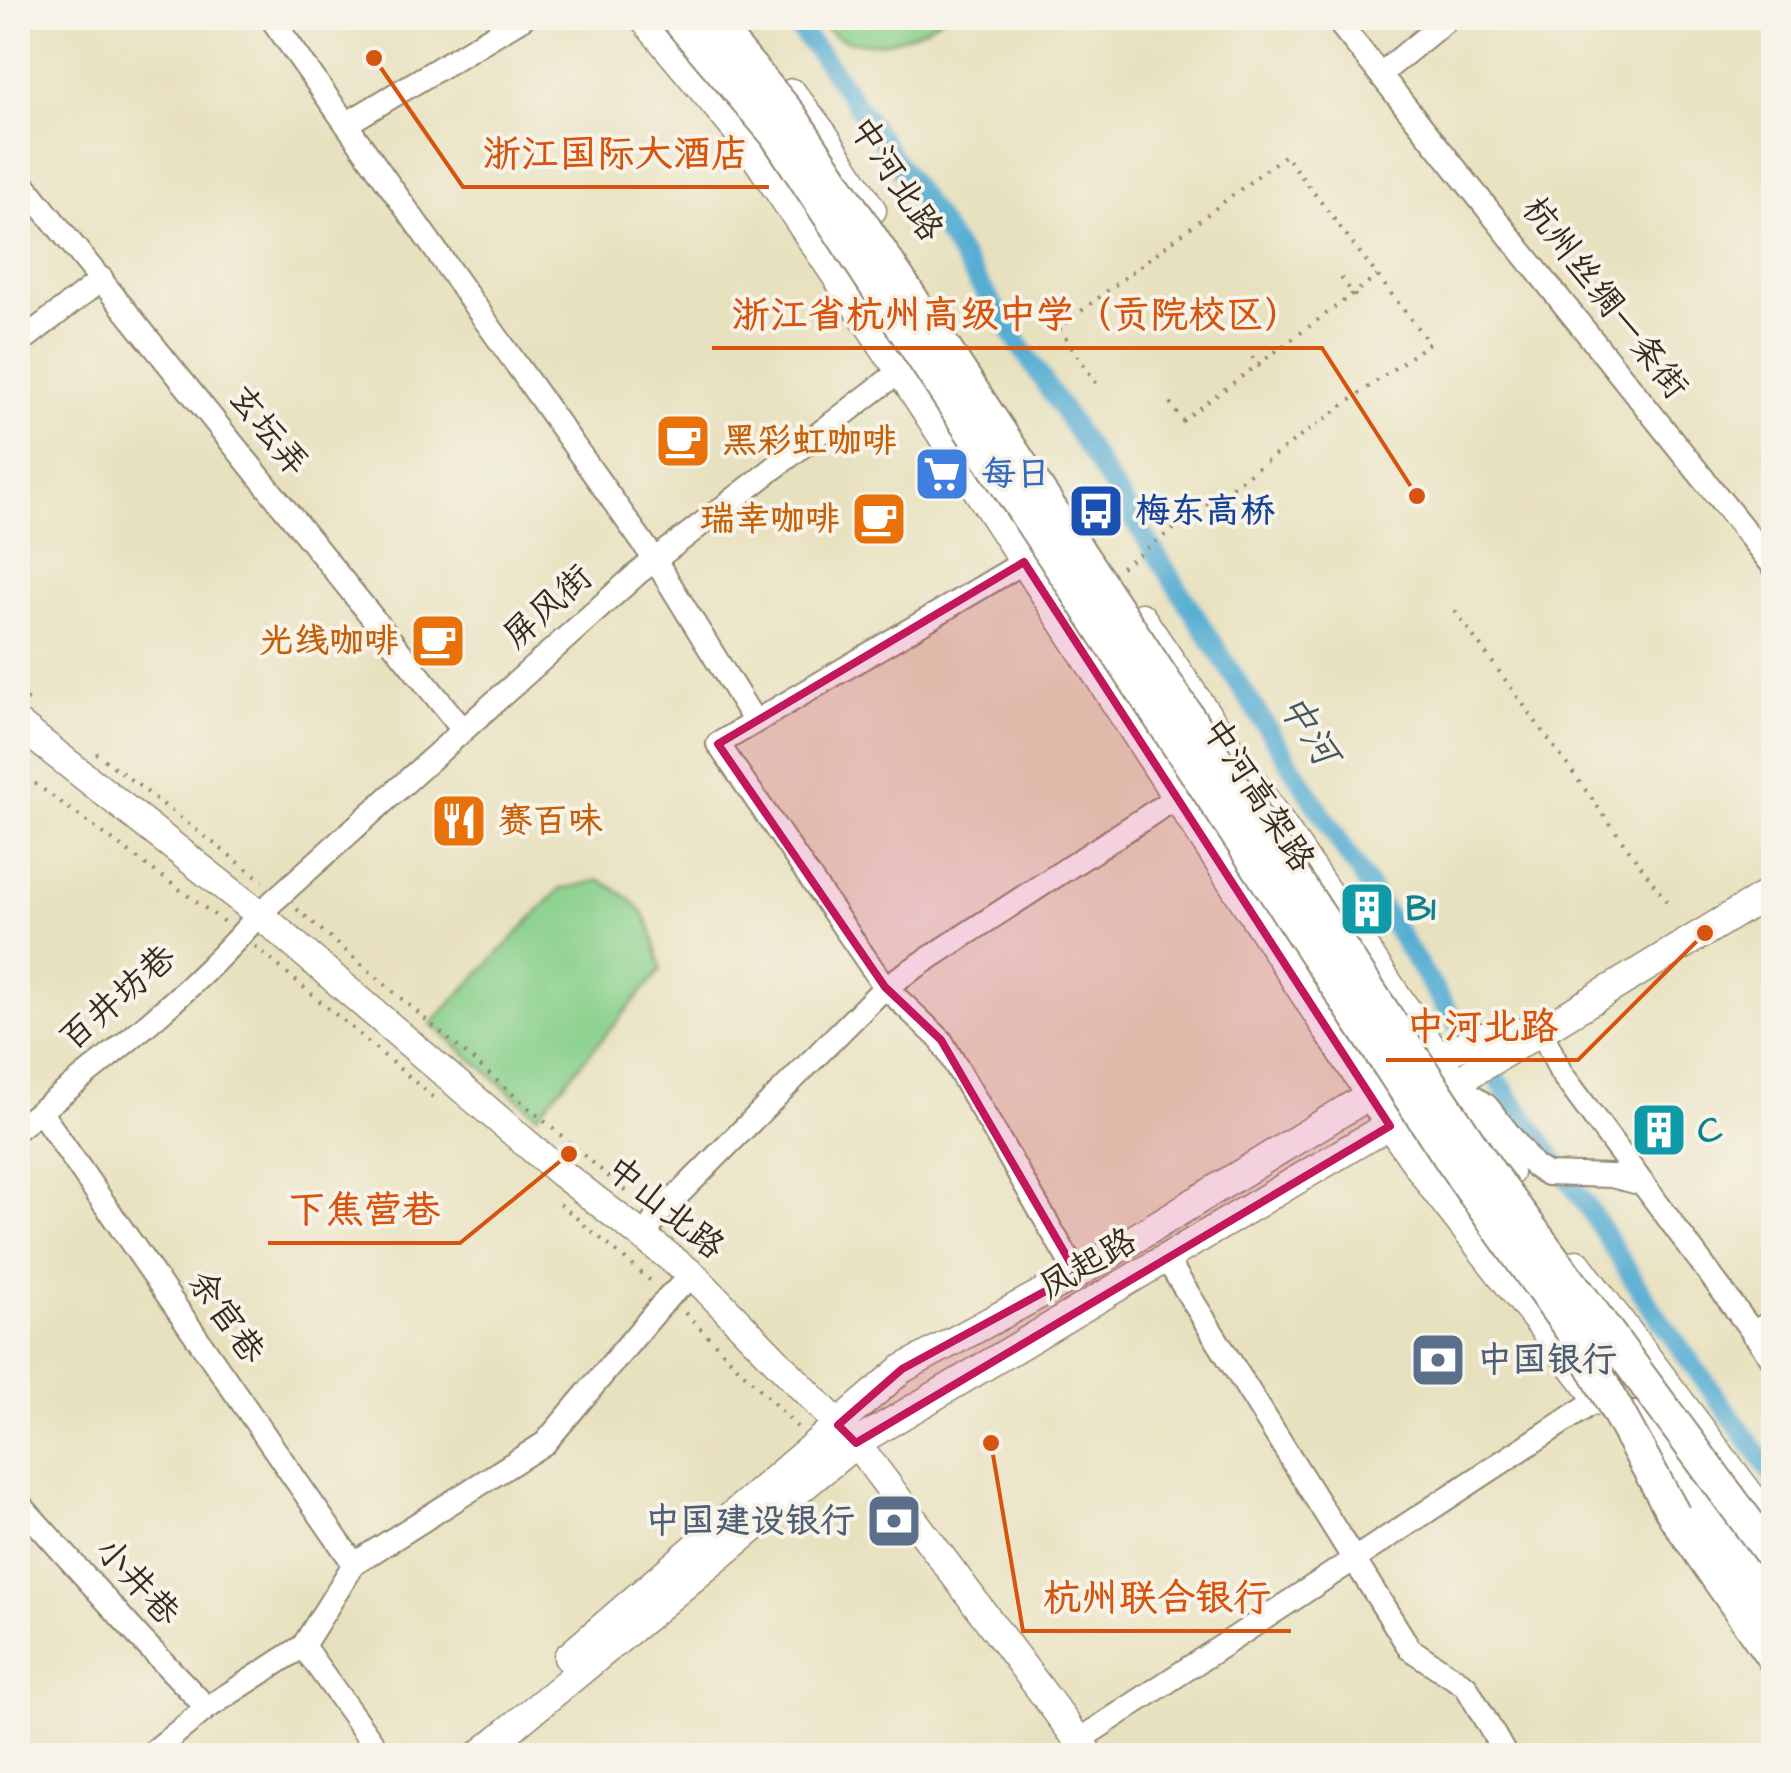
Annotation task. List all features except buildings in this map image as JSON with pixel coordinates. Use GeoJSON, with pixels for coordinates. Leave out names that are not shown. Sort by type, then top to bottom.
{"type":"FeatureCollection","features":[{"type":"Feature","properties":{"kind":"highway","name":"中河高架路"},"geometry":{"type":"LineString","coordinates":[[677,18],[775,133],[1465,1181],[1774,1616]]}},
{"type":"Feature","properties":{"kind":"highway","name":"中河高架路"},"geometry":{"type":"LineString","coordinates":[[709,18],[790,115],[1489,1172],[1774,1558]]}},
{"type":"Feature","properties":{"kind":"highway"},"geometry":{"type":"LineString","coordinates":[[1579,1341],[1674,1515],[1774,1659]]}},
{"type":"Feature","properties":{"kind":"main road"},"geometry":{"type":"LineString","coordinates":[[644,18],[743,138],[900,371],[1390,1126],[1435,1190],[1669,1488],[1774,1640]]}},
{"type":"Feature","properties":{"kind":"main road","name":"中河北路"},"geometry":{"type":"LineString","coordinates":[[724,18],[792,92],[824,134],[950,334],[1112,573],[1467,1058],[1499,1160],[1774,1527]]}},
{"type":"Feature","properties":{"kind":"main road","name":"中山北路"},"geometry":{"type":"LineString","coordinates":[[18,724],[250,924],[694,1276],[847,1434],[1084,1748]]}},
{"type":"Feature","properties":{"kind":"main road","name":"凤起路"},"geometry":{"type":"LineString","coordinates":[[478,1756],[847,1434],[1167,1260],[1390,1126],[1467,1058],[1540,1030],[1774,890]]}},
{"type":"Feature","properties":{"kind":"main road"},"geometry":{"type":"LineString","coordinates":[[453,1756],[815,1444],[847,1434],[902,1369],[1077,1274],[1369,1095],[1467,1058]]}},
{"type":"Feature","properties":{"kind":"street"},"geometry":{"type":"LineString","coordinates":[[271,18],[655,560],[755,722]]}},
{"type":"Feature","properties":{"kind":"street"},"geometry":{"type":"LineString","coordinates":[[346,124],[523,18]]}},
{"type":"Feature","properties":{"kind":"street","name":"杭州丝绸一条街"},"geometry":{"type":"LineString","coordinates":[[1335,18],[1774,567]]}},
{"type":"Feature","properties":{"kind":"street"},"geometry":{"type":"LineString","coordinates":[[1382,73],[1449,18]]}},
{"type":"Feature","properties":{"kind":"street","name":"玄坛弄"},"geometry":{"type":"LineString","coordinates":[[18,176],[463,730]]}},
{"type":"Feature","properties":{"kind":"street"},"geometry":{"type":"LineString","coordinates":[[18,344],[102,279]]}},
{"type":"Feature","properties":{"kind":"street","name":"屏风街"},"geometry":{"type":"LineString","coordinates":[[250,924],[655,560],[900,371]]}},
{"type":"Feature","properties":{"kind":"street"},"geometry":{"type":"LineString","coordinates":[[1024,562],[718,744],[886,987],[941,1040],[1077,1274]]}},
{"type":"Feature","properties":{"kind":"street"},"geometry":{"type":"LineString","coordinates":[[645,1237],[656,1217],[886,987],[1176,797]]}},
{"type":"Feature","properties":{"kind":"street","name":"百井坊巷"},"geometry":{"type":"LineString","coordinates":[[18,1128],[139,1030],[250,924]]}},
{"type":"Feature","properties":{"kind":"street"},"geometry":{"type":"LineString","coordinates":[[1540,1030],[1560,1074],[1774,1361]]}},
{"type":"Feature","properties":{"kind":"street"},"geometry":{"type":"LineString","coordinates":[[1467,1058],[1487,1106],[1534,1166],[1546,1174],[1611,1176],[1639,1184]]}},
{"type":"Feature","properties":{"kind":"street","name":"余官巷"},"geometry":{"type":"LineString","coordinates":[[40,1111],[354,1564]]}},
{"type":"Feature","properties":{"kind":"street"},"geometry":{"type":"LineString","coordinates":[[1167,1260],[1410,1649],[1466,1686],[1506,1756]]}},
{"type":"Feature","properties":{"kind":"street"},"geometry":{"type":"LineString","coordinates":[[148,1756],[207,1708],[303,1646],[354,1564],[545,1443],[669,1296],[694,1276]]}},
{"type":"Feature","properties":{"kind":"street"},"geometry":{"type":"LineString","coordinates":[[1753,1334],[1774,1318]]}},
{"type":"Feature","properties":{"kind":"street"},"geometry":{"type":"LineString","coordinates":[[1084,1748],[1354,1560],[1598,1399]]}},
{"type":"Feature","properties":{"kind":"street","name":"小井巷"},"geometry":{"type":"LineString","coordinates":[[18,1502],[207,1708]]}},
{"type":"Feature","properties":{"kind":"street"},"geometry":{"type":"LineString","coordinates":[[303,1646],[382,1756]]}},
{"type":"Feature","properties":{"kind":"path"},"geometry":{"type":"LineString","coordinates":[[1096,383],[1059,328],[1285,156],[1429,343],[1112,573]]}},
{"type":"Feature","properties":{"kind":"path"},"geometry":{"type":"LineString","coordinates":[[1182,421],[1377,276]]}},
{"type":"Feature","properties":{"kind":"path"},"geometry":{"type":"LineString","coordinates":[[1341,278],[1360,302]]}},
{"type":"Feature","properties":{"kind":"path"},"geometry":{"type":"LineString","coordinates":[[1246,348],[1264,373]]}},
{"type":"Feature","properties":{"kind":"path"},"geometry":{"type":"LineString","coordinates":[[1170,403],[1188,429]]}},
{"type":"Feature","properties":{"kind":"path"},"geometry":{"type":"LineString","coordinates":[[1455,611],[1670,906]]}},
{"type":"Feature","properties":{"kind":"path"},"geometry":{"type":"LineString","coordinates":[[18,771],[250,924],[440,1103]]}},
{"type":"Feature","properties":{"kind":"path"},"geometry":{"type":"LineString","coordinates":[[546,1193],[669,1296],[815,1444]]}},
{"type":"Feature","properties":{"kind":"highlighted area"},"geometry":{"type":"Polygon","coordinates":[[[1024,562],[1390,1126],[856,1443],[838,1425],[902,1369],[1077,1274],[941,1040],[885,987],[718,744],[1024,562]]]}},
{"type":"Feature","properties":{"kind":"green space"},"geometry":{"type":"Polygon","coordinates":[[[816,18],[941,18],[894,40],[859,43],[829,31],[816,18]]]}},
{"type":"Feature","properties":{"kind":"green space"},"geometry":{"type":"Polygon","coordinates":[[[600,880],[629,898],[644,915],[661,970],[537,1115],[431,1024],[559,890],[600,880]]]}},
{"type":"Feature","properties":{"kind":"waterway","name":"中河"},"geometry":{"type":"LineString","coordinates":[[789,18],[822,56],[943,229],[1108,479],[1444,1005],[1587,1206],[1652,1309],[1774,1476]]}},
{"type":"Feature","properties":{"kind":"place","name":"浙江国际大酒店"},"geometry":{"type":"Point","coordinates":[374,58]}},
{"type":"Feature","properties":{"kind":"place","name":"黑彩虹咖啡"},"geometry":{"type":"Point","coordinates":[683,441]}},
{"type":"Feature","properties":{"kind":"place","name":"每日"},"geometry":{"type":"Point","coordinates":[942,474]}},
{"type":"Feature","properties":{"kind":"place","name":"浙江省杭州高级中学（贡院校区）"},"geometry":{"type":"Point","coordinates":[1417,496]}},
{"type":"Feature","properties":{"kind":"place","name":"梅东高桥"},"geometry":{"type":"Point","coordinates":[1096,511]}},
{"type":"Feature","properties":{"kind":"place","name":"瑞幸咖啡"},"geometry":{"type":"Point","coordinates":[879,519]}},
{"type":"Feature","properties":{"kind":"place","name":"光线咖啡"},"geometry":{"type":"Point","coordinates":[438,641]}},
{"type":"Feature","properties":{"kind":"place","name":"赛百味"},"geometry":{"type":"Point","coordinates":[459,821]}},
{"type":"Feature","properties":{"kind":"place","name":"B1"},"geometry":{"type":"Point","coordinates":[1367,909]}},
{"type":"Feature","properties":{"kind":"place","name":"中河北路"},"geometry":{"type":"Point","coordinates":[1705,933]}},
{"type":"Feature","properties":{"kind":"place","name":"C"},"geometry":{"type":"Point","coordinates":[1659,1130]}},
{"type":"Feature","properties":{"kind":"place","name":"下焦营巷"},"geometry":{"type":"Point","coordinates":[569,1154]}},
{"type":"Feature","properties":{"kind":"place","name":"中国银行"},"geometry":{"type":"Point","coordinates":[1438,1360]}},
{"type":"Feature","properties":{"kind":"place","name":"杭州联合银行"},"geometry":{"type":"Point","coordinates":[991,1443]}},
{"type":"Feature","properties":{"kind":"place","name":"中国建设银行"},"geometry":{"type":"Point","coordinates":[894,1521]}}]}
